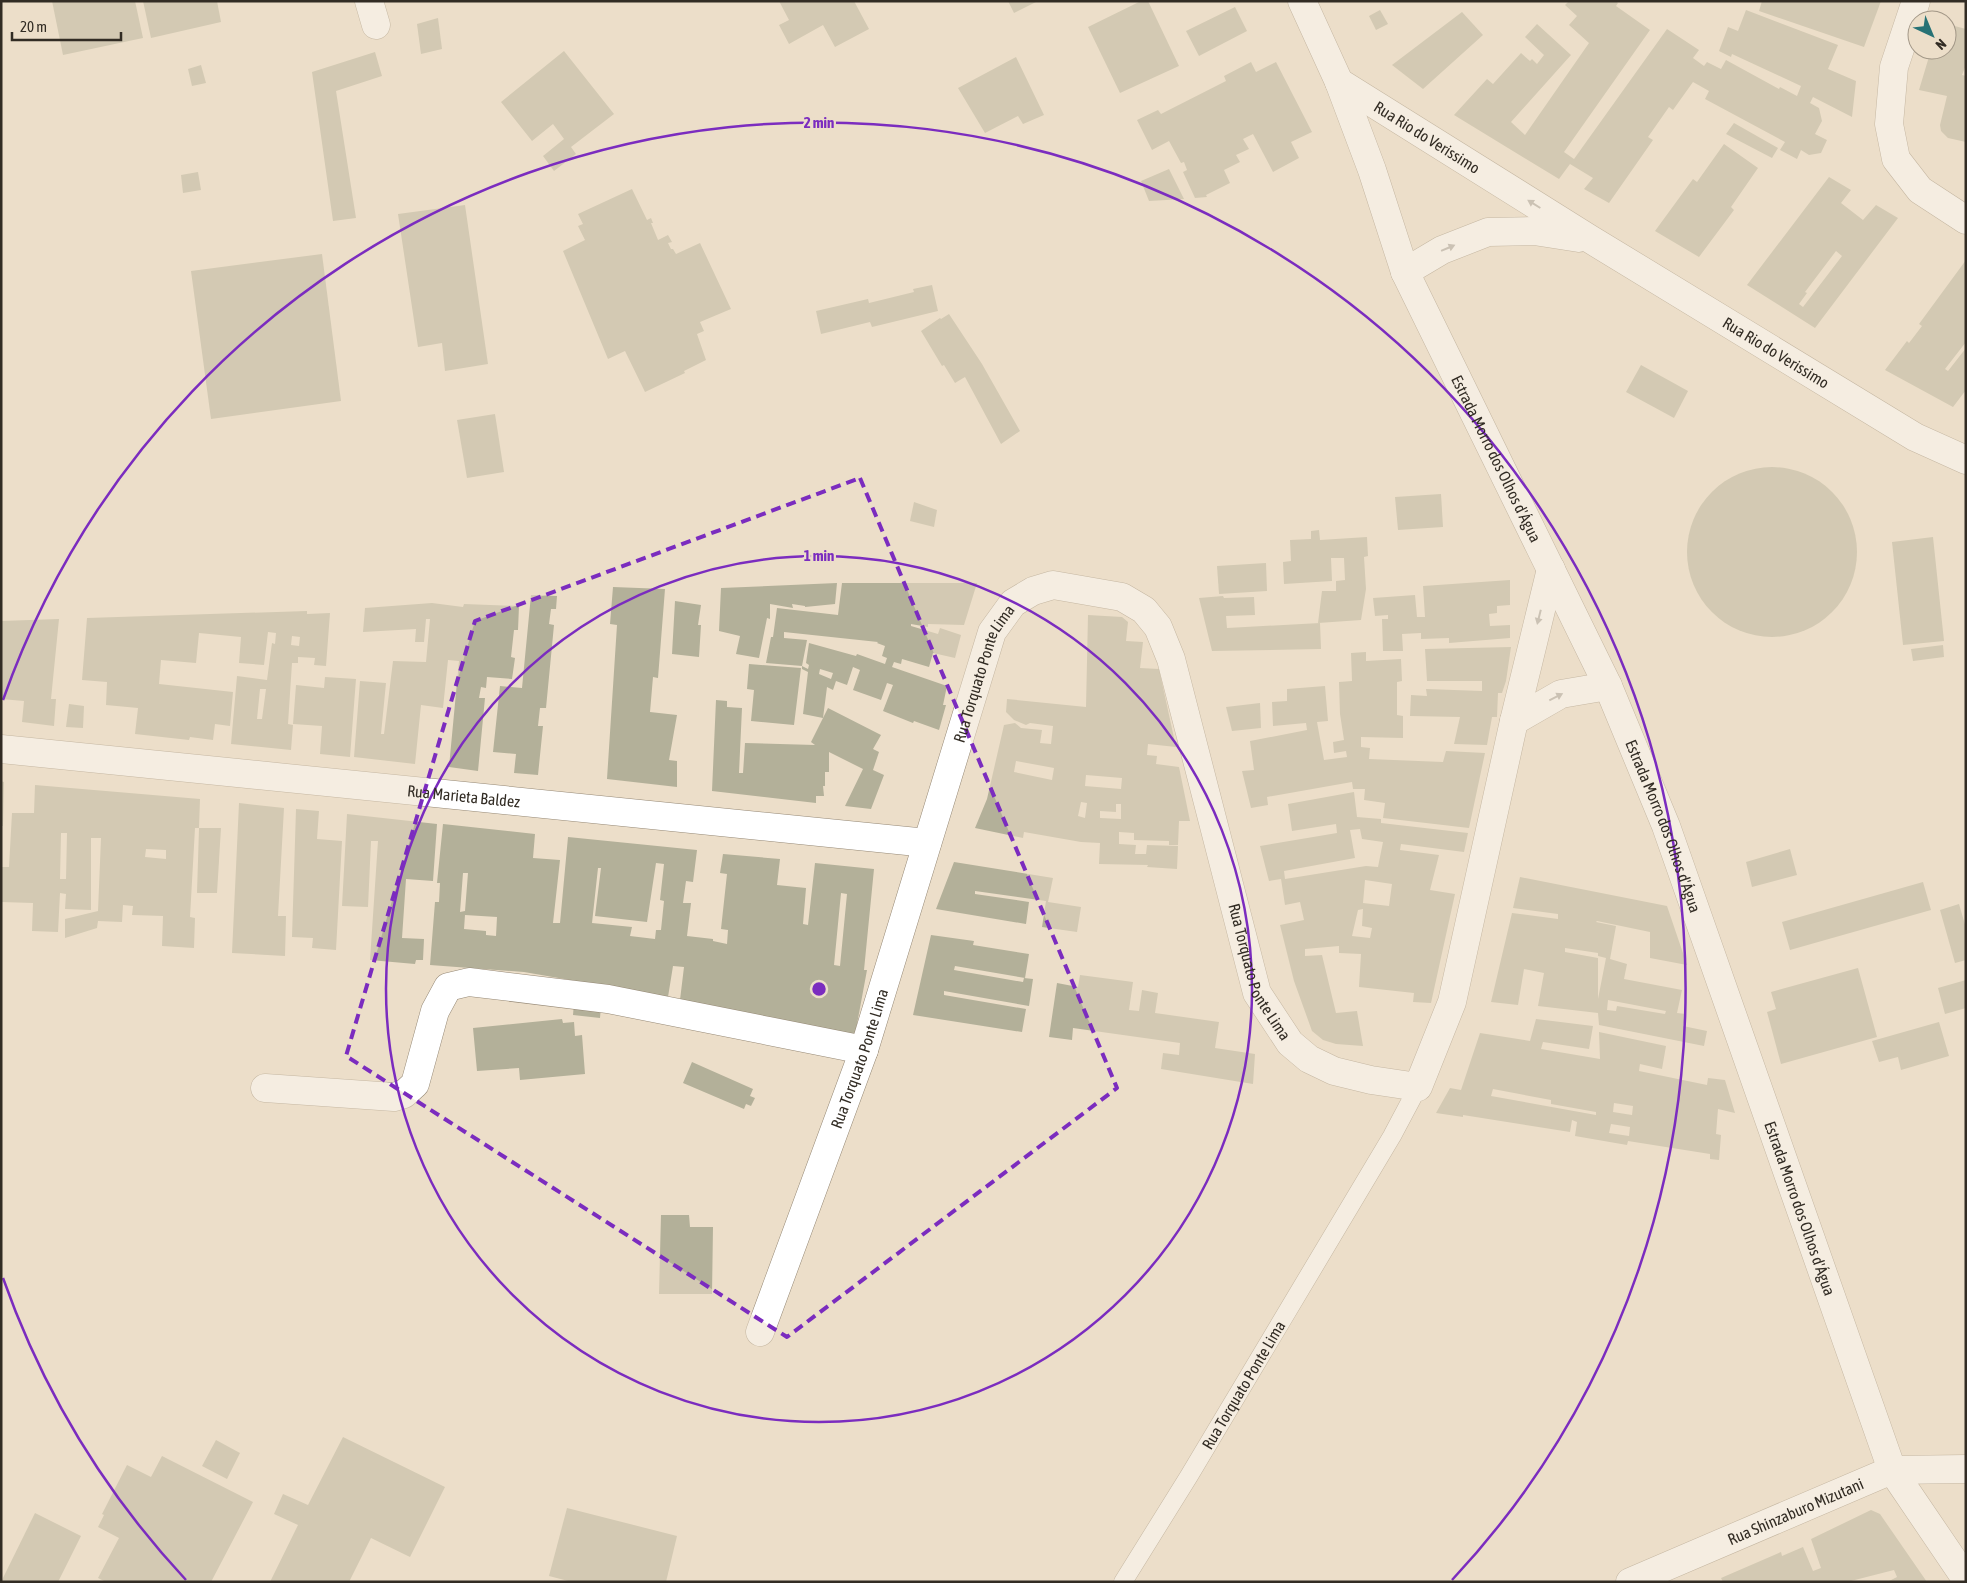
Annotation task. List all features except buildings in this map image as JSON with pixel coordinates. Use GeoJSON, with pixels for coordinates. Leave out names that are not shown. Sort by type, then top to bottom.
{"type":"FeatureCollection","features":[{"type":"Feature","properties":{"kind":"street","name":"Estrada Morro dos Olhos d'Água"},"geometry":{"type":"LineString","coordinates":[[1302,1],[1339,82],[1372,170],[1405,272],[1608,686],[1666,826],[1892,1470],[1966,1579]]}},
{"type":"Feature","properties":{"kind":"street"},"geometry":{"type":"LineString","coordinates":[[1916,1],[1894,66],[1889,124],[1896,159],[1920,190],[1966,220]]}},
{"type":"Feature","properties":{"kind":"street","name":"Rua Rio do Verissimo"},"geometry":{"type":"LineString","coordinates":[[1339,82],[1590,239],[1915,437],[1966,460]]}},
{"type":"Feature","properties":{"kind":"street","name":"Rua Rio do Verissimo"},"geometry":{"type":"LineString","coordinates":[[1405,272],[1442,250],[1488,232],[1534,231],[1590,239]]}},
{"type":"Feature","properties":{"kind":"street","name":"Rua Torquato Ponte Lima"},"geometry":{"type":"LineString","coordinates":[[760,1332],[864,1050],[992,632],[1013,604],[1033,591],[1053,585],[1122,597],[1144,610],[1158,626],[1171,659],[1257,992],[1290,1043],[1309,1059],[1334,1071],[1362,1078],[1418,1087],[1452,1002],[1514,721],[1551,569]]}},
{"type":"Feature","properties":{"kind":"street"},"geometry":{"type":"LineString","coordinates":[[1514,721],[1561,694],[1608,686]]}},
{"type":"Feature","properties":{"kind":"street","name":"Rua Marieta Baldez"},"geometry":{"type":"LineString","coordinates":[[1,749],[927,843]]}},
{"type":"Feature","properties":{"kind":"street"},"geometry":{"type":"LineString","coordinates":[[265,1088],[394,1097],[404,1094],[415,1084],[435,1011],[448,987],[469,982],[608,999],[864,1050]]}},
{"type":"Feature","properties":{"kind":"street","name":"Rua Shinzaburo Mizutani"},"geometry":{"type":"LineString","coordinates":[[1630,1582],[1892,1470],[1966,1469]]}},
{"type":"Feature","properties":{"kind":"lane","name":"Rua Torquato Ponte Lima"},"geometry":{"type":"LineString","coordinates":[[1123,1582],[1189,1476],[1392,1136],[1418,1087]]}},
{"type":"Feature","properties":{"kind":"highlighted area"},"geometry":{"type":"Polygon","coordinates":[[[860,478],[1117,1088],[787,1337],[346,1056],[475,621],[860,478]]]}}]}
